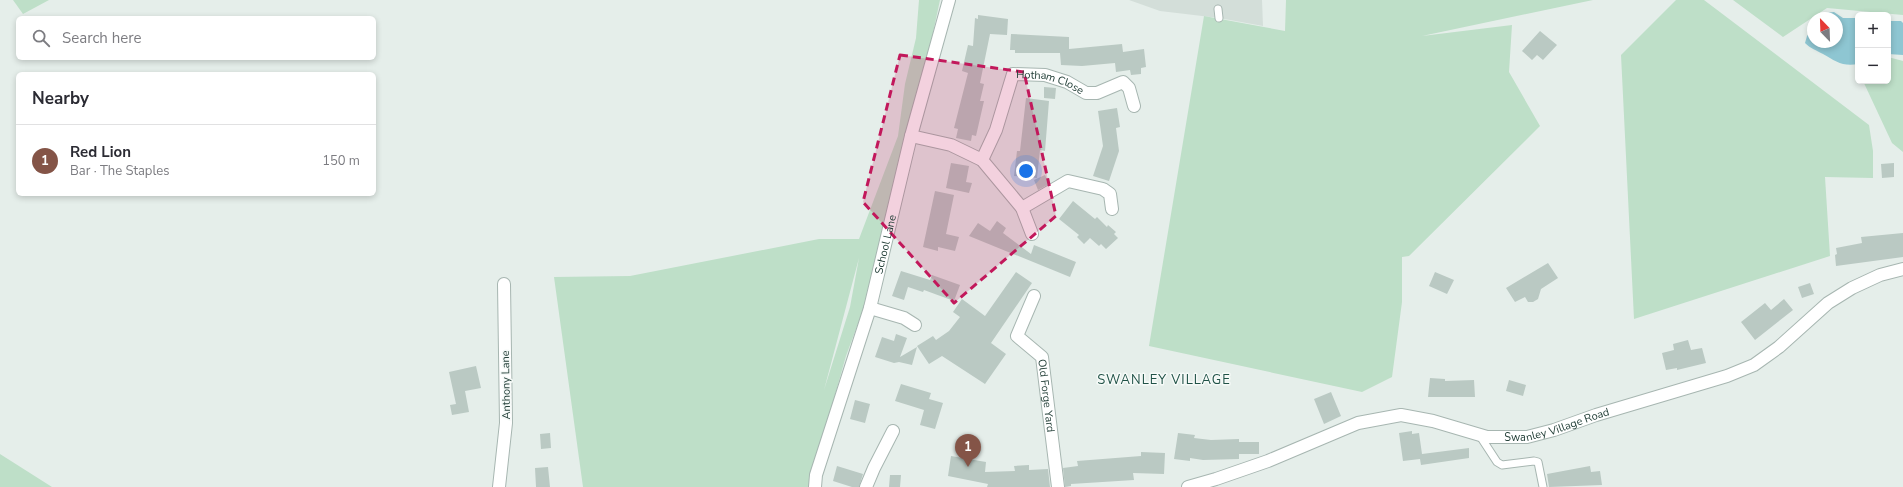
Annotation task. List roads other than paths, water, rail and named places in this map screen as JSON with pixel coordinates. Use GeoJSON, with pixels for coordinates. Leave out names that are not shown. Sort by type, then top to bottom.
{"type":"FeatureCollection","features":[{"type":"Feature","properties":{"kind":"street","name":"School Lane"},"geometry":{"type":"LineString","coordinates":[[815,487],[816,475],[870,308],[911,136],[949,0]]}},
{"type":"Feature","properties":{"kind":"street","name":"Hotham Close"},"geometry":{"type":"LineString","coordinates":[[982,160],[996,130],[1013,74],[1045,74],[1067,82],[1086,93],[1097,93],[1123,82],[1129,88],[1134,106]]}},
{"type":"Feature","properties":{"kind":"street"},"geometry":{"type":"LineString","coordinates":[[911,136],[951,146],[982,160],[1022,208],[1032,234]]}},
{"type":"Feature","properties":{"kind":"street"},"geometry":{"type":"LineString","coordinates":[[1022,208],[1068,181],[1103,189],[1110,194],[1112,209]]}},
{"type":"Feature","properties":{"kind":"street","name":"Swanley Village Road"},"geometry":{"type":"LineString","coordinates":[[1188,487],[1216,480],[1268,461],[1358,423],[1401,415],[1433,421],[1480,436],[1527,436],[1727,376],[1754,365],[1779,346],[1828,303],[1852,288],[1880,275],[1903,270]]}},
{"type":"Feature","properties":{"kind":"street","name":"Anthony Lane"},"geometry":{"type":"LineString","coordinates":[[499,487],[506,423],[504,284]]}},
{"type":"Feature","properties":{"kind":"street","name":"Old Forge Yard"},"geometry":{"type":"LineString","coordinates":[[1034,296],[1017,336],[1042,357],[1058,487]]}},
{"type":"Feature","properties":{"kind":"street"},"geometry":{"type":"LineString","coordinates":[[870,308],[904,318],[915,325]]}},
{"type":"Feature","properties":{"kind":"street"},"geometry":{"type":"LineString","coordinates":[[866,487],[893,431]]}},
{"type":"Feature","properties":{"kind":"lane"},"geometry":{"type":"LineString","coordinates":[[1218,9],[1219,18]]}},
{"type":"Feature","properties":{"kind":"lane"},"geometry":{"type":"LineString","coordinates":[[1480,436],[1502,466],[1534,461],[1538,462],[1543,487]]}},
{"type":"Feature","properties":{"kind":"water"},"geometry":{"type":"Polygon","coordinates":[[[1843,18],[1855,18],[1855,65],[1848,65],[1835,61],[1811,48],[1843,48],[1843,18]]]}},
{"type":"Feature","properties":{"kind":"water"},"geometry":{"type":"Polygon","coordinates":[[[1891,21],[1901,21],[1903,23],[1903,55],[1891,54],[1891,21]]]}},
{"type":"Feature","properties":{"kind":"place","name":"Red Lion"},"geometry":{"type":"Point","coordinates":[968,467]}},
{"type":"Feature","properties":{"kind":"district","name":"SWANLEY VILLAGE"},"geometry":{"type":"Point","coordinates":[1164,380]}}]}
